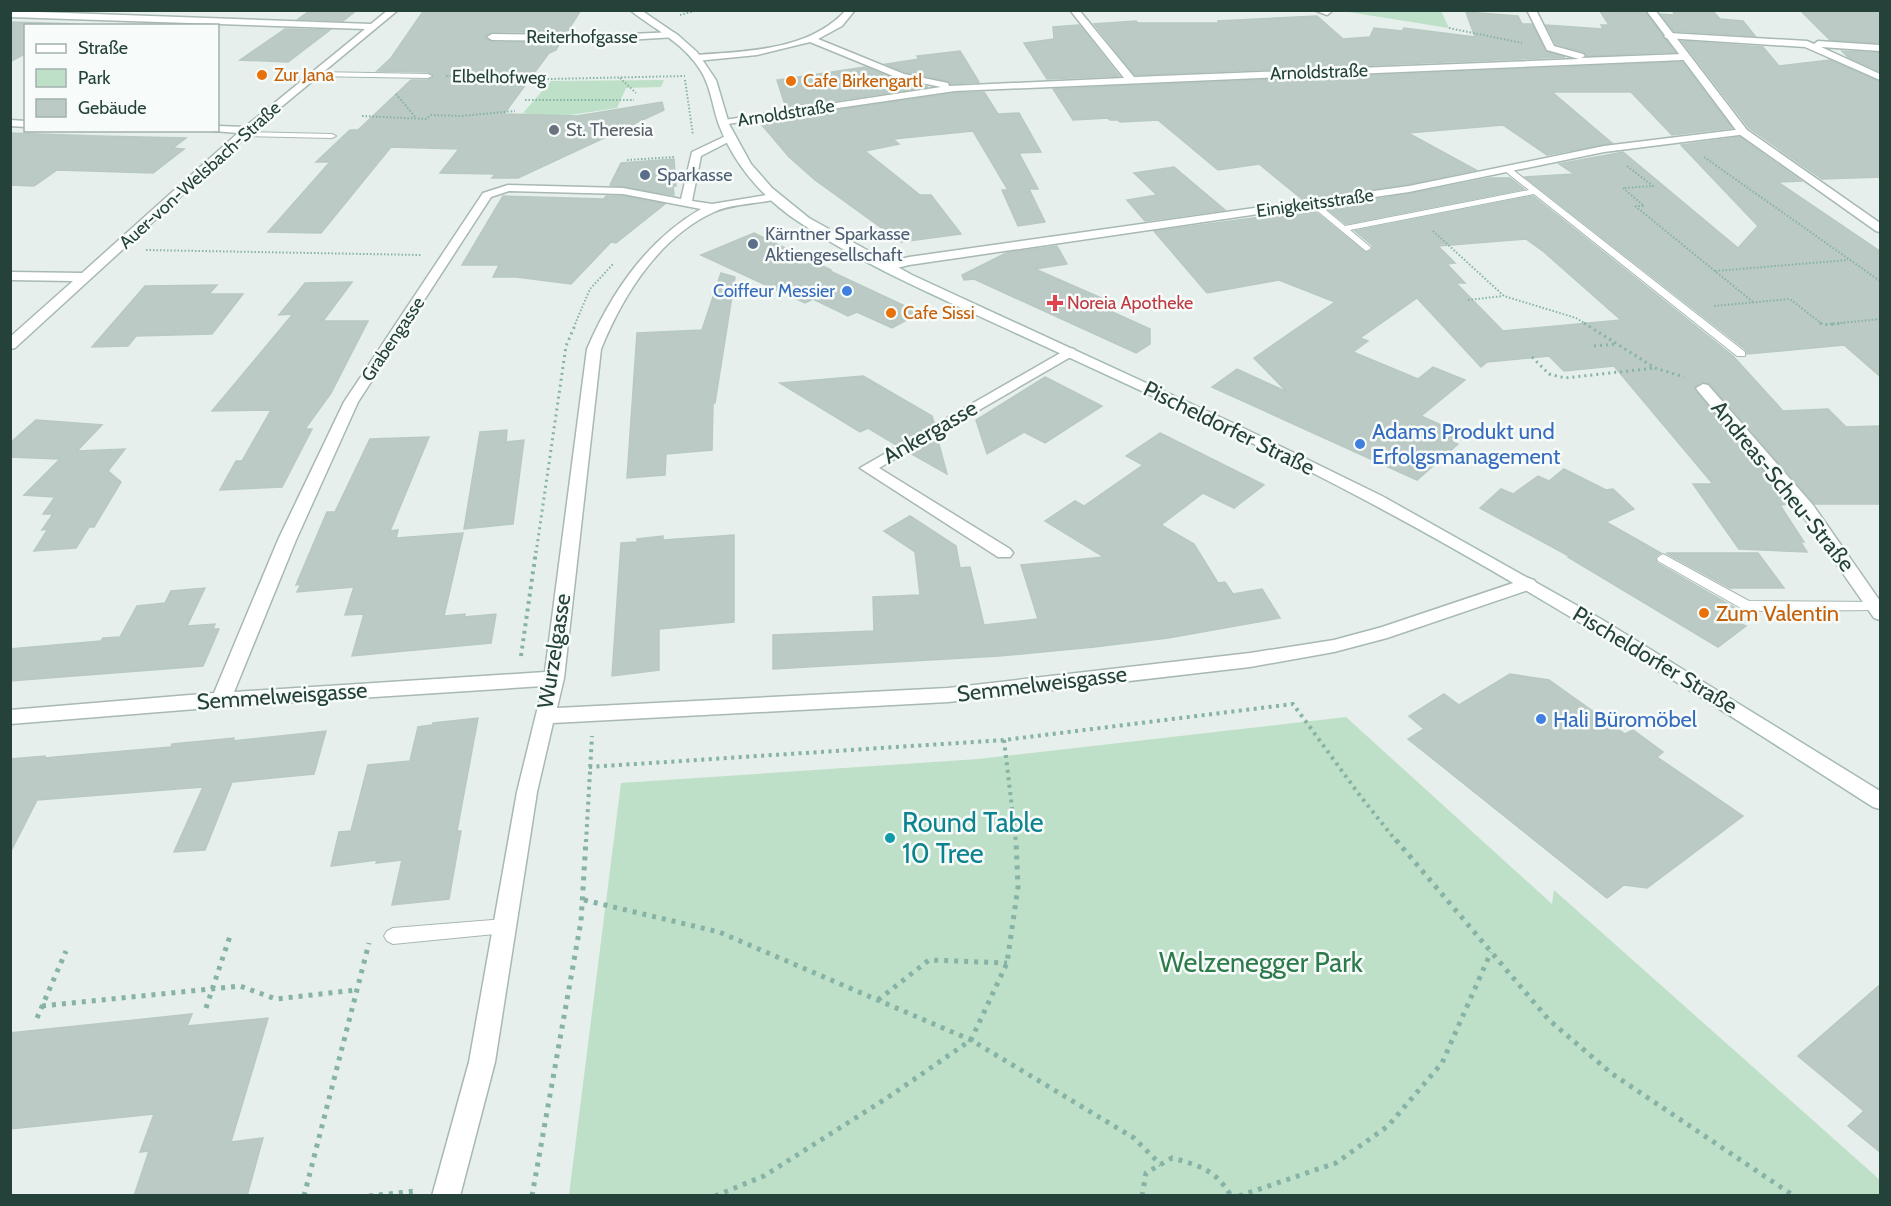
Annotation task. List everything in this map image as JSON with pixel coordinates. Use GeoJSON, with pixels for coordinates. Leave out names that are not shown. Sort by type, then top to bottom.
{"type":"FeatureCollection","features":[{"type":"Feature","properties":{"kind":"street","name":"Auer-von-Welsbach-Straße"},"geometry":{"type":"LineString","coordinates":[[10,345],[16,334],[85,277],[244,132],[394,10]]}},
{"type":"Feature","properties":{"kind":"street","name":"Pischeldorfer Straße"},"geometry":{"type":"LineString","coordinates":[[634,10],[673,35],[696,58],[708,73],[736,153],[773,197],[804,220],[885,267],[1302,462],[1528,584],[1710,692],[1881,801]]}},
{"type":"Feature","properties":{"kind":"street"},"geometry":{"type":"LineString","coordinates":[[696,58],[760,51],[810,39],[829,31],[842,22],[851,10]]}},
{"type":"Feature","properties":{"kind":"street"},"geometry":{"type":"LineString","coordinates":[[1074,10],[1131,80]]}},
{"type":"Feature","properties":{"kind":"street"},"geometry":{"type":"LineString","coordinates":[[1531,10],[1550,48],[1593,61]]}},
{"type":"Feature","properties":{"kind":"street"},"geometry":{"type":"LineString","coordinates":[[1650,10],[1683,57],[1743,132],[1881,228]]}},
{"type":"Feature","properties":{"kind":"street"},"geometry":{"type":"LineString","coordinates":[[10,14],[373,27]]}},
{"type":"Feature","properties":{"kind":"street","name":"Reiterhofgasse"},"geometry":{"type":"LineString","coordinates":[[492,37],[610,39],[673,35]]}},
{"type":"Feature","properties":{"kind":"street"},"geometry":{"type":"LineString","coordinates":[[1669,36],[1881,48]]}},
{"type":"Feature","properties":{"kind":"street","name":"Arnoldstraße"},"geometry":{"type":"LineString","coordinates":[[810,39],[901,76],[955,88]]}},
{"type":"Feature","properties":{"kind":"street"},"geometry":{"type":"LineString","coordinates":[[1807,44],[1881,76]]}},
{"type":"Feature","properties":{"kind":"street","name":"Arnoldstraße"},"geometry":{"type":"LineString","coordinates":[[724,123],[955,88],[1683,57]]}},
{"type":"Feature","properties":{"kind":"street"},"geometry":{"type":"LineString","coordinates":[[219,129],[244,132]]}},
{"type":"Feature","properties":{"kind":"street","name":"Einigkeitsstraße"},"geometry":{"type":"LineString","coordinates":[[885,267],[909,261],[1409,189],[1604,149],[1743,132]]}},
{"type":"Feature","properties":{"kind":"street"},"geometry":{"type":"LineString","coordinates":[[686,202],[693,159],[697,153],[730,137]]}},
{"type":"Feature","properties":{"kind":"street","name":"Grabengasse"},"geometry":{"type":"LineString","coordinates":[[221,700],[287,540],[351,402],[487,195],[508,188],[623,191],[712,208]]}},
{"type":"Feature","properties":{"kind":"street","name":"Wurzelgasse"},"geometry":{"type":"LineString","coordinates":[[447,1192],[482,1062],[527,792],[554,678],[594,349],[603,326],[619,298],[645,263],[681,227],[712,208],[773,197]]}},
{"type":"Feature","properties":{"kind":"street"},"geometry":{"type":"LineString","coordinates":[[10,276],[85,277]]}},
{"type":"Feature","properties":{"kind":"street","name":"Ankergasse"},"geometry":{"type":"LineString","coordinates":[[1004,553],[868,468],[1069,352]]}},
{"type":"Feature","properties":{"kind":"street","name":"Andreas-Scheu-Straße"},"geometry":{"type":"LineString","coordinates":[[1703,388],[1807,509],[1878,611]]}},
{"type":"Feature","properties":{"kind":"street","name":"Semmelweisgasse"},"geometry":{"type":"LineString","coordinates":[[544,716],[948,695],[1250,660],[1334,645],[1387,632],[1528,584]]}},
{"type":"Feature","properties":{"kind":"street","name":"Semmelweisgasse"},"geometry":{"type":"LineString","coordinates":[[10,717],[221,700],[554,678]]}},
{"type":"Feature","properties":{"kind":"lane","name":"Elbelhofweg"},"geometry":{"type":"LineString","coordinates":[[315,74],[428,76]]}},
{"type":"Feature","properties":{"kind":"lane"},"geometry":{"type":"LineString","coordinates":[[244,132],[332,136]]}},
{"type":"Feature","properties":{"kind":"lane"},"geometry":{"type":"LineString","coordinates":[[1509,169],[1742,354]]}},
{"type":"Feature","properties":{"kind":"lane"},"geometry":{"type":"LineString","coordinates":[[1343,229],[1536,191]]}},
{"type":"Feature","properties":{"kind":"lane"},"geometry":{"type":"LineString","coordinates":[[1312,203],[1366,248]]}},
{"type":"Feature","properties":{"kind":"lane"},"geometry":{"type":"LineString","coordinates":[[1663,558],[1746,606],[1878,611]]}},
{"type":"Feature","properties":{"kind":"lane"},"geometry":{"type":"LineString","coordinates":[[393,936],[505,926]]}},
{"type":"Feature","properties":{"kind":"path"},"geometry":{"type":"LineString","coordinates":[[679,15],[698,10]]}},
{"type":"Feature","properties":{"kind":"path"},"geometry":{"type":"LineString","coordinates":[[1449,28],[1550,48]]}},
{"type":"Feature","properties":{"kind":"path","name":"Elbelhofweg"},"geometry":{"type":"LineString","coordinates":[[428,76],[619,78],[684,76],[694,141]]}},
{"type":"Feature","properties":{"kind":"path"},"geometry":{"type":"LineString","coordinates":[[619,78],[636,93]]}},
{"type":"Feature","properties":{"kind":"path"},"geometry":{"type":"LineString","coordinates":[[395,93],[417,118]]}},
{"type":"Feature","properties":{"kind":"path"},"geometry":{"type":"LineString","coordinates":[[525,100],[634,99]]}},
{"type":"Feature","properties":{"kind":"path"},"geometry":{"type":"LineString","coordinates":[[362,116],[426,119],[431,114],[461,116],[515,111]]}},
{"type":"Feature","properties":{"kind":"path"},"geometry":{"type":"LineString","coordinates":[[1679,140],[1881,281]]}},
{"type":"Feature","properties":{"kind":"path"},"geometry":{"type":"LineString","coordinates":[[694,141],[697,153]]}},
{"type":"Feature","properties":{"kind":"path"},"geometry":{"type":"LineString","coordinates":[[627,160],[679,157],[694,141]]}},
{"type":"Feature","properties":{"kind":"path"},"geometry":{"type":"LineString","coordinates":[[1604,149],[1653,186],[1623,188],[1644,206],[1635,207],[1754,302]]}},
{"type":"Feature","properties":{"kind":"path"},"geometry":{"type":"LineString","coordinates":[[1410,216],[1431,230],[1504,296]]}},
{"type":"Feature","properties":{"kind":"path"},"geometry":{"type":"LineString","coordinates":[[116,249],[448,255]]}},
{"type":"Feature","properties":{"kind":"path"},"geometry":{"type":"LineString","coordinates":[[1715,271],[1849,260]]}},
{"type":"Feature","properties":{"kind":"path"},"geometry":{"type":"LineString","coordinates":[[1468,300],[1504,296],[1576,318],[1656,368],[1683,378],[1693,374]]}},
{"type":"Feature","properties":{"kind":"path"},"geometry":{"type":"LineString","coordinates":[[1684,309],[1790,299],[1823,325],[1881,319]]}},
{"type":"Feature","properties":{"kind":"path"},"geometry":{"type":"LineString","coordinates":[[1594,346],[1617,344]]}},
{"type":"Feature","properties":{"kind":"path"},"geometry":{"type":"LineString","coordinates":[[1532,357],[1549,374],[1565,378],[1656,368]]}},
{"type":"Feature","properties":{"kind":"path"},"geometry":{"type":"LineString","coordinates":[[589,767],[1004,740],[1293,704],[1361,797],[1549,1020],[1611,1073],[1794,1196]]}},
{"type":"Feature","properties":{"kind":"path"},"geometry":{"type":"LineString","coordinates":[[532,1196],[584,900],[589,767],[594,726]]}},
{"type":"Feature","properties":{"kind":"path"},"geometry":{"type":"LineString","coordinates":[[715,1196],[764,1176],[887,1098],[971,1040],[1007,963],[1018,887],[1016,829],[1004,740]]}},
{"type":"Feature","properties":{"kind":"path"},"geometry":{"type":"LineString","coordinates":[[584,900],[719,932],[971,1040],[1134,1138],[1161,1165]]}},
{"type":"Feature","properties":{"kind":"path"},"geometry":{"type":"LineString","coordinates":[[206,1008],[230,936]]}},
{"type":"Feature","properties":{"kind":"path"},"geometry":{"type":"LineString","coordinates":[[304,1196],[370,938]]}},
{"type":"Feature","properties":{"kind":"path"},"geometry":{"type":"LineString","coordinates":[[37,1018],[66,951]]}},
{"type":"Feature","properties":{"kind":"path"},"geometry":{"type":"LineString","coordinates":[[1239,1196],[1336,1163],[1388,1126],[1442,1063],[1491,952]]}},
{"type":"Feature","properties":{"kind":"path"},"geometry":{"type":"LineString","coordinates":[[878,1000],[929,960],[1007,963]]}},
{"type":"Feature","properties":{"kind":"path"},"geometry":{"type":"LineString","coordinates":[[42,1006],[240,986],[276,999],[356,990]]}},
{"type":"Feature","properties":{"kind":"path"},"geometry":{"type":"LineString","coordinates":[[1142,1196],[1146,1173],[1172,1158],[1208,1167],[1227,1188],[1231,1196]]}},
{"type":"Feature","properties":{"kind":"path"},"geometry":{"type":"LineString","coordinates":[[369,1196],[447,1192]]}},
{"type":"Feature","properties":{"kind":"green space"},"geometry":{"type":"Polygon","coordinates":[[[1342,11],[1441,11],[1449,28],[1342,11]]]}},
{"type":"Feature","properties":{"kind":"green space"},"geometry":{"type":"Polygon","coordinates":[[[664,80],[661,87],[626,88],[617,108],[535,120],[533,115],[523,113],[551,81],[664,80]]]}},
{"type":"Feature","properties":{"kind":"green space","name":"Welzenegger Park"},"geometry":{"type":"Polygon","coordinates":[[[1346,717],[1552,904],[1554,890],[1880,1180],[1880,1195],[569,1195],[621,783],[978,759],[1346,717]]]}},
{"type":"Feature","properties":{"kind":"building"},"geometry":{"type":"Polygon","coordinates":[[[311,10],[357,10],[343,21],[298,19],[311,10]]]}},
{"type":"Feature","properties":{"kind":"building"},"geometry":{"type":"Polygon","coordinates":[[[424,10],[581,10],[567,32],[492,32],[485,36],[492,42],[560,43],[556,50],[549,53],[504,114],[577,116],[662,102],[664,110],[518,178],[492,178],[495,174],[440,173],[459,149],[391,147],[321,233],[268,232],[330,162],[316,162],[350,130],[358,130],[411,80],[428,80],[434,77],[428,72],[377,71],[391,58],[424,10]]]}},
{"type":"Feature","properties":{"kind":"building"},"geometry":{"type":"Polygon","coordinates":[[[1672,10],[1712,10],[1720,19],[1743,21],[1755,36],[1674,31],[1661,14],[1675,15],[1672,10]]]}},
{"type":"Feature","properties":{"kind":"building"},"geometry":{"type":"Polygon","coordinates":[[[1800,10],[1881,10],[1881,43],[1830,40],[1800,10]]]}},
{"type":"Feature","properties":{"kind":"building"},"geometry":{"type":"Polygon","coordinates":[[[1600,11],[1646,13],[1675,52],[1587,56],[1584,52],[1556,44],[1546,25],[1603,29],[1601,25],[1609,25],[1600,11]]]}},
{"type":"Feature","properties":{"kind":"building"},"geometry":{"type":"Polygon","coordinates":[[[1466,12],[1518,16],[1522,24],[1532,24],[1545,51],[1565,57],[1135,75],[1094,24],[1136,21],[1138,23],[1219,23],[1218,21],[1317,16],[1343,39],[1370,37],[1374,28],[1402,31],[1404,28],[1475,37],[1466,12]]]}},
{"type":"Feature","properties":{"kind":"building"},"geometry":{"type":"Polygon","coordinates":[[[10,22],[77,24],[24,24],[24,54],[10,62],[10,22]]]}},
{"type":"Feature","properties":{"kind":"building"},"geometry":{"type":"Polygon","coordinates":[[[1079,25],[1119,76],[1047,79],[1024,43],[1054,39],[1053,27],[1079,25]]]}},
{"type":"Feature","properties":{"kind":"building"},"geometry":{"type":"Polygon","coordinates":[[[285,29],[330,30],[288,62],[240,60],[285,29]]]}},
{"type":"Feature","properties":{"kind":"building"},"geometry":{"type":"Polygon","coordinates":[[[1682,41],[1763,47],[1779,66],[1830,60],[1881,82],[1881,177],[1822,179],[1749,128],[1682,41]]]}},
{"type":"Feature","properties":{"kind":"building"},"geometry":{"type":"Polygon","coordinates":[[[960,51],[979,82],[951,84],[948,81],[905,72],[886,64],[919,59],[917,56],[960,51]]]}},
{"type":"Feature","properties":{"kind":"building"},"geometry":{"type":"Polygon","coordinates":[[[1842,51],[1881,53],[1881,72],[1848,57],[1842,51]]]}},
{"type":"Feature","properties":{"kind":"building"},"geometry":{"type":"Polygon","coordinates":[[[1682,62],[1732,128],[1672,135],[1631,92],[1552,92],[1612,143],[1547,155],[1503,125],[1408,133],[1476,170],[1409,184],[1302,199],[1259,164],[1218,170],[1158,120],[1120,122],[1108,118],[1073,120],[1053,89],[1682,62]]]}},
{"type":"Feature","properties":{"kind":"building"},"geometry":{"type":"Polygon","coordinates":[[[865,67],[897,80],[928,87],[786,108],[777,80],[865,67]]]}},
{"type":"Feature","properties":{"kind":"building"},"geometry":{"type":"Polygon","coordinates":[[[984,92],[998,114],[1019,113],[1041,152],[1019,153],[1038,189],[1029,189],[1045,222],[1018,226],[1002,190],[1008,190],[973,131],[893,139],[899,144],[865,151],[920,195],[931,195],[961,234],[901,242],[815,180],[789,157],[761,124],[789,117],[955,93],[984,92]]]}},
{"type":"Feature","properties":{"kind":"building"},"geometry":{"type":"Polygon","coordinates":[[[10,133],[186,138],[173,148],[184,149],[153,173],[57,170],[34,186],[10,185],[10,133]]]}},
{"type":"Feature","properties":{"kind":"building"},"geometry":{"type":"Polygon","coordinates":[[[1740,137],[1801,181],[1778,182],[1881,252],[1881,377],[1844,345],[1747,354],[1746,350],[1525,177],[1574,174],[1559,164],[1623,152],[1738,248],[1758,226],[1681,145],[1740,137]]]}},
{"type":"Feature","properties":{"kind":"building","name":"Sparkasse"},"geometry":{"type":"Polygon","coordinates":[[[674,159],[676,186],[673,186],[674,195],[610,185],[621,163],[674,159]]]}},
{"type":"Feature","properties":{"kind":"building"},"geometry":{"type":"Polygon","coordinates":[[[1174,167],[1225,210],[1145,221],[1127,200],[1157,195],[1134,173],[1174,167]]]}},
{"type":"Feature","properties":{"kind":"building"},"geometry":{"type":"Polygon","coordinates":[[[1490,178],[1510,178],[1524,189],[1346,224],[1325,207],[1409,194],[1490,178]]]}},
{"type":"Feature","properties":{"kind":"building"},"geometry":{"type":"Polygon","coordinates":[[[503,196],[604,199],[606,196],[623,196],[665,204],[616,243],[611,242],[571,284],[516,277],[493,277],[499,265],[462,265],[503,196]]]}},
{"type":"Feature","properties":{"kind":"building"},"geometry":{"type":"Polygon","coordinates":[[[1533,196],[1733,356],[1783,411],[1828,409],[1846,427],[1881,426],[1881,504],[1815,504],[1710,384],[1702,382],[1694,387],[1696,392],[1791,504],[1780,505],[1804,542],[1800,541],[1807,552],[1739,549],[1693,484],[1713,484],[1614,366],[1564,371],[1549,356],[1487,362],[1481,367],[1417,298],[1360,338],[1368,341],[1353,352],[1418,379],[1433,367],[1465,380],[1421,416],[1461,434],[1452,442],[1458,444],[1417,480],[1212,387],[1237,369],[1287,392],[1254,358],[1335,302],[1279,280],[1207,293],[1154,231],[1313,210],[1366,253],[1372,250],[1373,246],[1355,231],[1533,196]],[[1526,239],[1438,246],[1455,263],[1447,264],[1465,283],[1456,283],[1503,331],[1621,320],[1526,239]]]}},
{"type":"Feature","properties":{"kind":"building"},"geometry":{"type":"Polygon","coordinates":[[[754,233],[920,313],[892,328],[857,312],[848,316],[813,299],[805,303],[701,255],[754,233]]]}},
{"type":"Feature","properties":{"kind":"building"},"geometry":{"type":"Polygon","coordinates":[[[1057,246],[1067,264],[1035,269],[1106,300],[1097,305],[1150,329],[1150,344],[1136,353],[974,279],[964,280],[962,275],[1006,253],[1057,246]]]}},
{"type":"Feature","properties":{"kind":"building"},"geometry":{"type":"Polygon","coordinates":[[[721,273],[735,277],[715,403],[713,403],[712,450],[666,454],[665,475],[627,478],[637,333],[702,330],[721,273]]]}},
{"type":"Feature","properties":{"kind":"building"},"geometry":{"type":"Polygon","coordinates":[[[352,282],[323,321],[368,321],[331,393],[305,429],[312,429],[282,487],[220,490],[236,461],[242,461],[271,410],[212,411],[293,314],[279,315],[305,283],[352,282]]]}},
{"type":"Feature","properties":{"kind":"building"},"geometry":{"type":"Polygon","coordinates":[[[217,285],[209,294],[243,294],[212,334],[136,336],[128,346],[92,347],[145,286],[217,285]]]}},
{"type":"Feature","properties":{"kind":"building"},"geometry":{"type":"Polygon","coordinates":[[[863,376],[932,416],[934,423],[896,445],[868,428],[860,432],[780,383],[863,376]]]}},
{"type":"Feature","properties":{"kind":"building"},"geometry":{"type":"Polygon","coordinates":[[[1045,377],[1102,406],[1045,443],[1024,432],[987,454],[976,420],[1045,377]]]}},
{"type":"Feature","properties":{"kind":"building"},"geometry":{"type":"Polygon","coordinates":[[[36,420],[102,425],[77,451],[125,449],[108,471],[121,482],[94,527],[89,527],[76,548],[34,551],[48,529],[42,530],[53,514],[43,514],[55,497],[24,495],[60,459],[10,457],[10,443],[36,420]]]}},
{"type":"Feature","properties":{"kind":"building"},"geometry":{"type":"Polygon","coordinates":[[[507,430],[506,442],[524,440],[513,524],[464,529],[480,432],[507,430]]]}},
{"type":"Feature","properties":{"kind":"building"},"geometry":{"type":"Polygon","coordinates":[[[1160,433],[1264,485],[1234,508],[1203,493],[1161,525],[1194,544],[1218,583],[1225,582],[1233,594],[1262,589],[1280,618],[1168,638],[1094,647],[999,656],[773,669],[773,635],[874,631],[873,597],[920,595],[915,552],[884,531],[910,516],[956,546],[960,568],[970,567],[984,625],[1038,619],[1021,565],[1104,557],[1045,521],[1075,501],[1084,506],[1143,465],[1126,456],[1160,433]]]}},
{"type":"Feature","properties":{"kind":"building"},"geometry":{"type":"Polygon","coordinates":[[[429,437],[390,531],[398,530],[396,538],[463,533],[444,616],[496,614],[491,643],[352,656],[364,614],[345,615],[354,587],[297,592],[301,584],[296,585],[327,512],[335,512],[370,439],[429,437]]]}},
{"type":"Feature","properties":{"kind":"building"},"geometry":{"type":"Polygon","coordinates":[[[937,437],[947,474],[910,453],[937,437]]]}},
{"type":"Feature","properties":{"kind":"building"},"geometry":{"type":"Polygon","coordinates":[[[1564,469],[1606,490],[1613,489],[1634,509],[1606,522],[1661,553],[1655,557],[1657,563],[1751,617],[1741,624],[1746,626],[1718,647],[1569,556],[1480,508],[1501,489],[1513,494],[1538,476],[1549,481],[1564,469]]]}},
{"type":"Feature","properties":{"kind":"building"},"geometry":{"type":"Polygon","coordinates":[[[734,535],[734,622],[659,629],[659,670],[612,676],[621,543],[663,536],[663,540],[734,535]]]}},
{"type":"Feature","properties":{"kind":"building"},"geometry":{"type":"Polygon","coordinates":[[[1666,553],[1758,553],[1784,588],[1730,588],[1666,553]]]}},
{"type":"Feature","properties":{"kind":"building"},"geometry":{"type":"Polygon","coordinates":[[[205,588],[187,626],[215,624],[213,629],[219,629],[203,666],[10,681],[10,649],[101,641],[103,638],[120,637],[137,606],[165,603],[171,591],[205,588]]]}},
{"type":"Feature","properties":{"kind":"building"},"geometry":{"type":"Polygon","coordinates":[[[1510,674],[1549,680],[1625,734],[1633,730],[1663,752],[1657,757],[1743,816],[1647,888],[1624,885],[1607,898],[1408,739],[1424,729],[1409,716],[1444,694],[1459,705],[1510,674]]]}},
{"type":"Feature","properties":{"kind":"building"},"geometry":{"type":"Polygon","coordinates":[[[478,718],[457,831],[461,831],[449,899],[392,905],[402,860],[376,863],[377,860],[331,866],[339,832],[351,831],[368,765],[410,761],[418,727],[478,718]]]}},
{"type":"Feature","properties":{"kind":"building"},"geometry":{"type":"Polygon","coordinates":[[[326,731],[314,774],[232,782],[205,850],[174,852],[203,787],[37,800],[10,853],[10,759],[171,747],[172,744],[234,738],[233,741],[326,731]]]}},
{"type":"Feature","properties":{"kind":"building"},"geometry":{"type":"Polygon","coordinates":[[[1881,984],[1881,1153],[1848,1126],[1864,1111],[1798,1056],[1881,984]]]}},
{"type":"Feature","properties":{"kind":"building"},"geometry":{"type":"Polygon","coordinates":[[[192,1014],[187,1026],[268,1018],[231,1142],[263,1138],[247,1196],[134,1196],[149,1151],[140,1152],[154,1114],[10,1129],[10,1033],[192,1014]]]}},
{"type":"Feature","properties":{"kind":"place","name":"Zur Jana"},"geometry":{"type":"Point","coordinates":[262,75]}},
{"type":"Feature","properties":{"kind":"place","name":"Cafe Birkengartl"},"geometry":{"type":"Point","coordinates":[791,81]}},
{"type":"Feature","properties":{"kind":"place","name":"St. Theresia"},"geometry":{"type":"Point","coordinates":[554,130]}},
{"type":"Feature","properties":{"kind":"place","name":"Sparkasse"},"geometry":{"type":"Point","coordinates":[645,175]}},
{"type":"Feature","properties":{"kind":"place","name":"Kärntner Sparkasse Aktiengesellschaft"},"geometry":{"type":"Point","coordinates":[753,244]}},
{"type":"Feature","properties":{"kind":"place","name":"Coiffeur Messier"},"geometry":{"type":"Point","coordinates":[847,291]}},
{"type":"Feature","properties":{"kind":"place","name":"Noreia Apotheke"},"geometry":{"type":"Point","coordinates":[1055,303]}},
{"type":"Feature","properties":{"kind":"place","name":"Cafe Sissi"},"geometry":{"type":"Point","coordinates":[891,313]}},
{"type":"Feature","properties":{"kind":"place","name":"Adams Produkt und Erfolgsmanagement"},"geometry":{"type":"Point","coordinates":[1360,444]}},
{"type":"Feature","properties":{"kind":"place","name":"Zum Valentin"},"geometry":{"type":"Point","coordinates":[1704,613]}},
{"type":"Feature","properties":{"kind":"place","name":"Hali Büromöbel"},"geometry":{"type":"Point","coordinates":[1541,719]}},
{"type":"Feature","properties":{"kind":"place","name":"Round Table 10 Tree"},"geometry":{"type":"Point","coordinates":[890,838]}}]}
